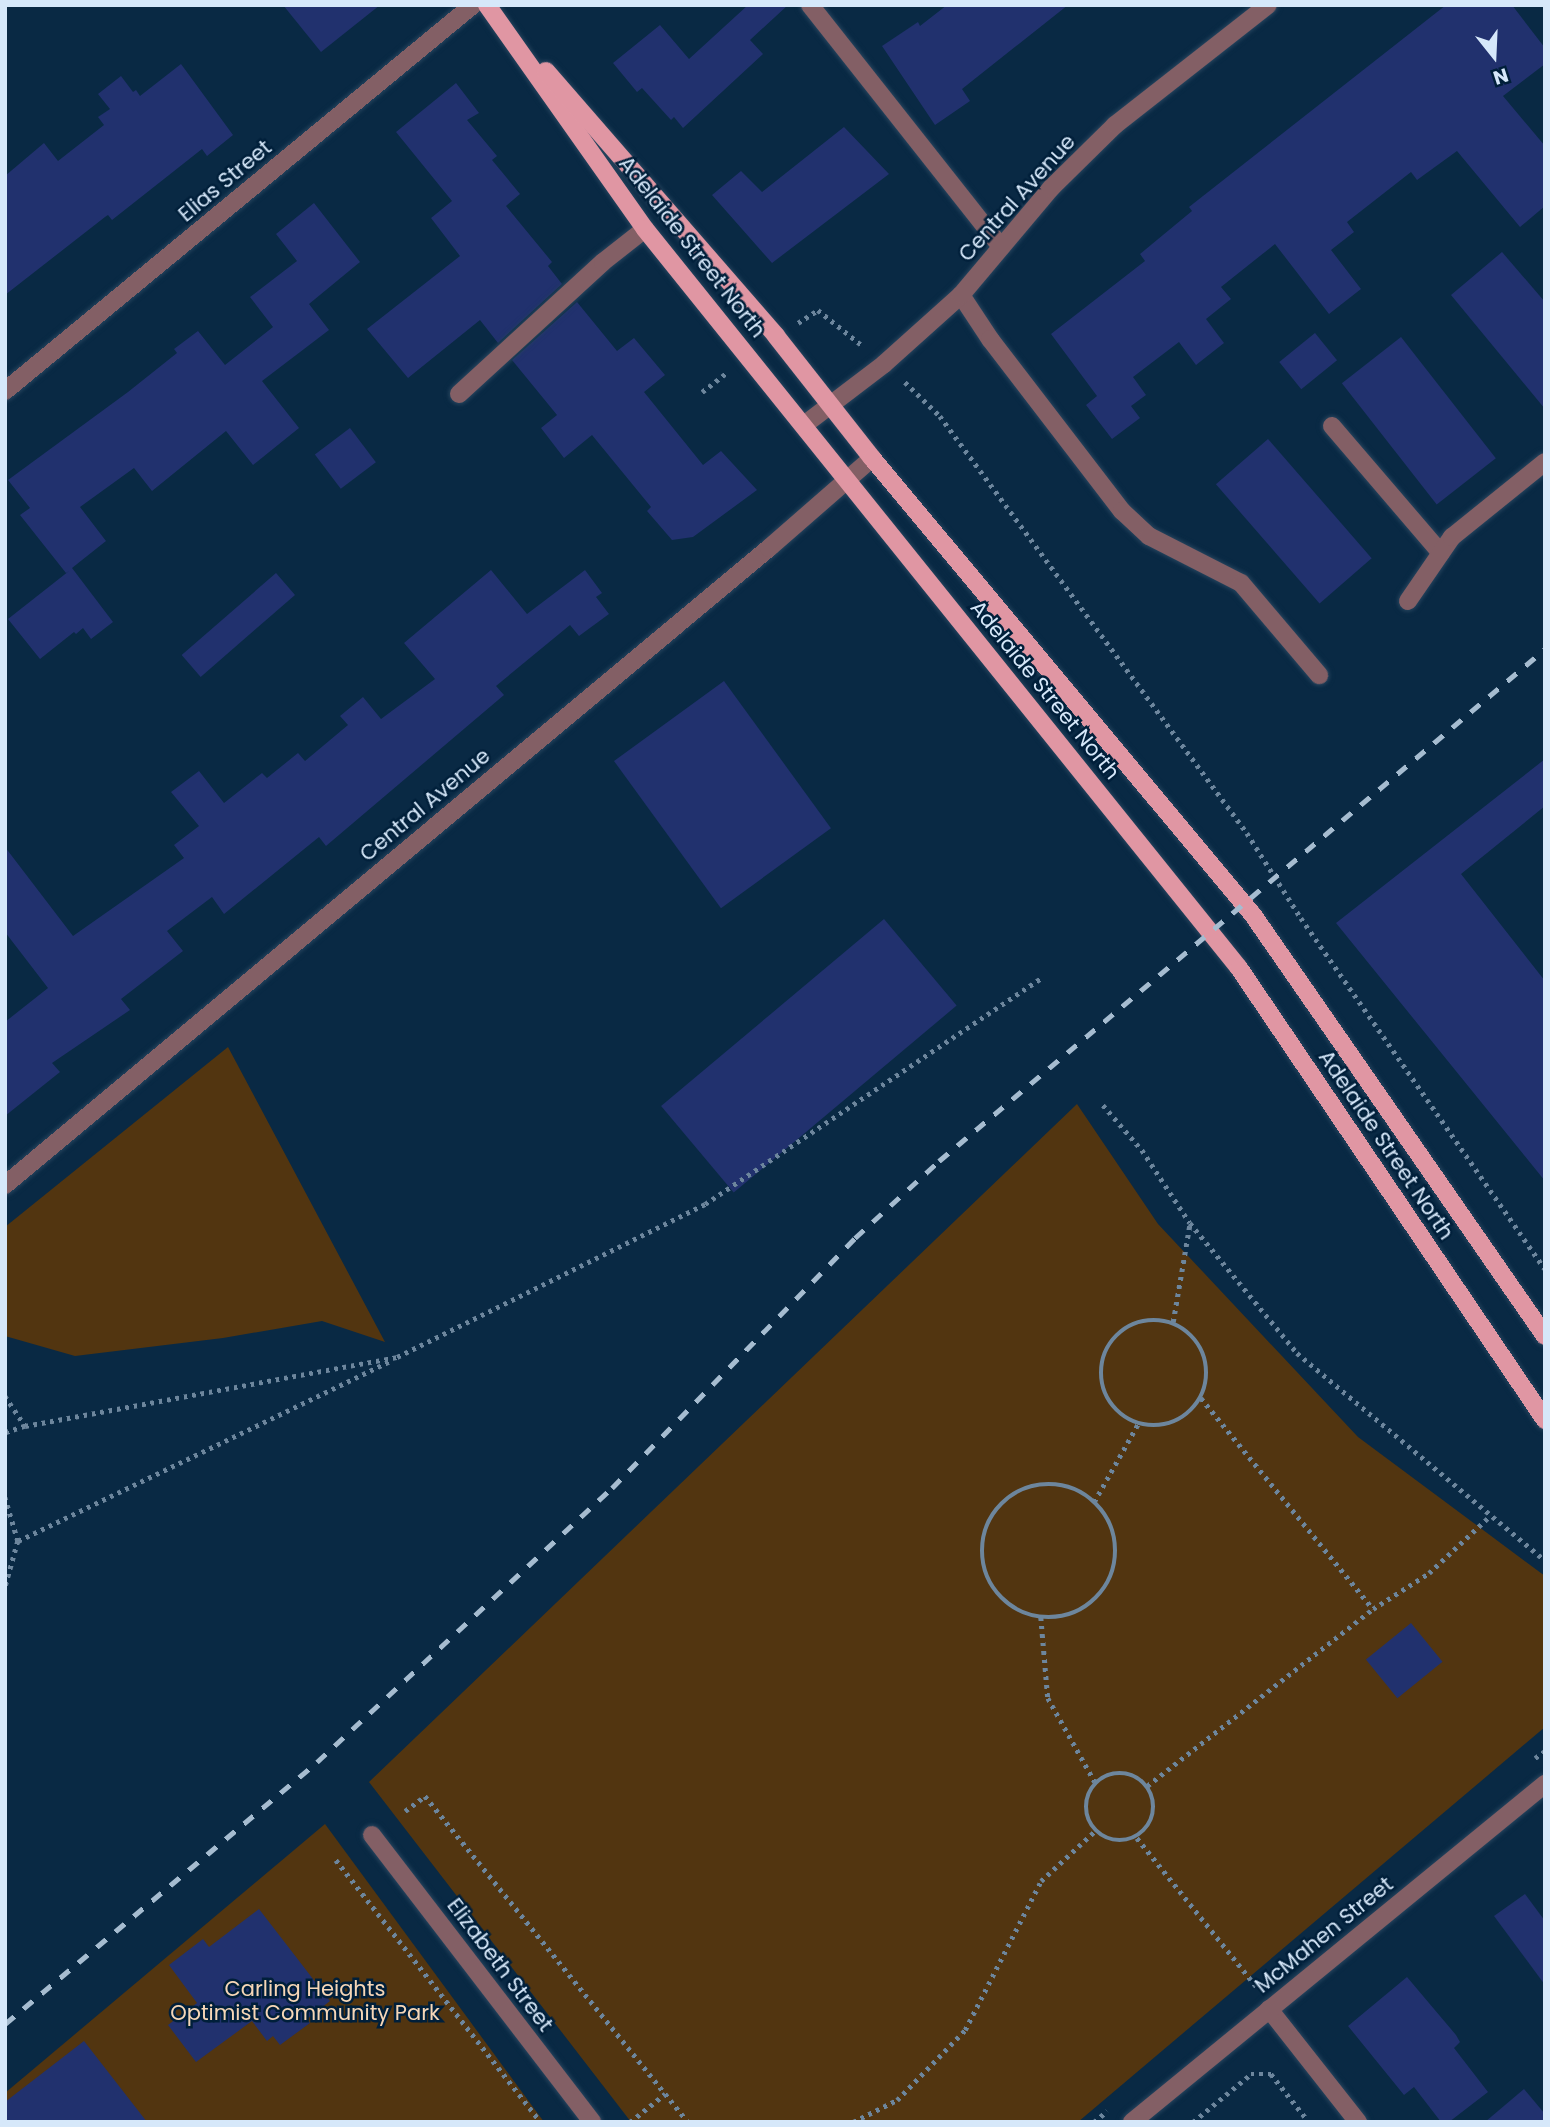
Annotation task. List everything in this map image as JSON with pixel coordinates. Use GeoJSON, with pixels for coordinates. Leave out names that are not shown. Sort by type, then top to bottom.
{"type":"FeatureCollection","features":[{"type":"Feature","properties":{"kind":"main road","name":"Adelaide Street North"},"geometry":{"type":"LineString","coordinates":[[487,5],[645,229],[1239,968],[1545,1420]]}},
{"type":"Feature","properties":{"kind":"main road","name":"Adelaide Street North"},"geometry":{"type":"LineString","coordinates":[[487,5],[776,336],[872,458],[1253,915],[1545,1336]]}},
{"type":"Feature","properties":{"kind":"street","name":"Elias Street"},"geometry":{"type":"LineString","coordinates":[[5,391],[473,5]]}},
{"type":"Feature","properties":{"kind":"street"},"geometry":{"type":"LineString","coordinates":[[810,5],[1001,247]]}},
{"type":"Feature","properties":{"kind":"street","name":"Central Avenue"},"geometry":{"type":"LineString","coordinates":[[804,425],[830,407],[961,295],[1051,188],[1115,125],[1268,5]]}},
{"type":"Feature","properties":{"kind":"street"},"geometry":{"type":"LineString","coordinates":[[459,394],[603,262],[645,229]]}},
{"type":"Feature","properties":{"kind":"street"},"geometry":{"type":"LineString","coordinates":[[961,295],[990,339],[1122,511],[1149,536],[1241,583],[1319,675]]}},
{"type":"Feature","properties":{"kind":"street"},"geometry":{"type":"LineString","coordinates":[[1332,426],[1441,553]]}},
{"type":"Feature","properties":{"kind":"street","name":"Central Avenue"},"geometry":{"type":"LineString","coordinates":[[5,1185],[759,557],[872,458]]}},
{"type":"Feature","properties":{"kind":"street"},"geometry":{"type":"LineString","coordinates":[[1408,601],[1452,537],[1545,462]]}},
{"type":"Feature","properties":{"kind":"street","name":"McMahen Street"},"geometry":{"type":"LineString","coordinates":[[1132,2122],[1545,1784]]}},
{"type":"Feature","properties":{"kind":"street","name":"Elizabeth Street"},"geometry":{"type":"LineString","coordinates":[[373,1835],[592,2122]]}},
{"type":"Feature","properties":{"kind":"street"},"geometry":{"type":"LineString","coordinates":[[1269,2009],[1358,2122]]}},
{"type":"Feature","properties":{"kind":"path"},"geometry":{"type":"LineString","coordinates":[[940,415],[1247,833],[1301,918],[1545,1269]]}},
{"type":"Feature","properties":{"kind":"path"},"geometry":{"type":"LineString","coordinates":[[18,1541],[705,1204],[1040,979]]}},
{"type":"Feature","properties":{"kind":"path"},"geometry":{"type":"LineString","coordinates":[[1103,1105],[1142,1150],[1190,1223],[1297,1353],[1545,1560]]}},
{"type":"Feature","properties":{"kind":"path"},"geometry":{"type":"LineString","coordinates":[[1173,1322],[1190,1223]]}},
{"type":"Feature","properties":{"kind":"path"},"geometry":{"type":"LineString","coordinates":[[1156,1319],[1173,1322],[1189,1332],[1200,1346],[1207,1363],[1207,1381],[1201,1398],[1189,1413],[1173,1422],[1156,1426],[1138,1424],[1122,1416],[1110,1404],[1103,1389],[1100,1372],[1103,1355],[1111,1340],[1124,1328],[1156,1319]]}},
{"type":"Feature","properties":{"kind":"path"},"geometry":{"type":"LineString","coordinates":[[5,1433],[25,1426],[397,1357]]}},
{"type":"Feature","properties":{"kind":"path"},"geometry":{"type":"LineString","coordinates":[[5,1395],[25,1426]]}},
{"type":"Feature","properties":{"kind":"path"},"geometry":{"type":"LineString","coordinates":[[1201,1398],[1373,1609]]}},
{"type":"Feature","properties":{"kind":"path"},"geometry":{"type":"LineString","coordinates":[[1094,1502],[1138,1424]]}},
{"type":"Feature","properties":{"kind":"path"},"geometry":{"type":"LineString","coordinates":[[1058,1484],[1089,1495],[1110,1521],[1117,1552],[1109,1584],[1087,1608],[1056,1619],[1041,1617],[1023,1615],[996,1596],[982,1567],[982,1534],[998,1505],[1025,1487],[1058,1484]]}},
{"type":"Feature","properties":{"kind":"path"},"geometry":{"type":"LineString","coordinates":[[5,1497],[18,1541],[5,1588]]}},
{"type":"Feature","properties":{"kind":"path"},"geometry":{"type":"LineString","coordinates":[[1147,1786],[1373,1609],[1429,1573],[1490,1516]]}},
{"type":"Feature","properties":{"kind":"path"},"geometry":{"type":"LineString","coordinates":[[1041,1617],[1048,1698],[1095,1782]]}},
{"type":"Feature","properties":{"kind":"path"},"geometry":{"type":"LineString","coordinates":[[1122,1772],[1136,1776],[1147,1786],[1154,1800],[1154,1814],[1148,1828],[1137,1838],[1122,1842],[1107,1840],[1094,1832],[1085,1815],[1086,1798],[1095,1782],[1108,1774],[1122,1772]]}},
{"type":"Feature","properties":{"kind":"path"},"geometry":{"type":"LineString","coordinates":[[405,1811],[425,1796],[688,2122]]}},
{"type":"Feature","properties":{"kind":"path"},"geometry":{"type":"LineString","coordinates":[[853,2122],[897,2100],[965,2030],[1041,1881],[1094,1832]]}},
{"type":"Feature","properties":{"kind":"path"},"geometry":{"type":"LineString","coordinates":[[1137,1838],[1256,1986],[1269,2009]]}},
{"type":"Feature","properties":{"kind":"path"},"geometry":{"type":"LineString","coordinates":[[336,1860],[541,2122]]}},
{"type":"Feature","properties":{"kind":"path"},"geometry":{"type":"LineString","coordinates":[[1194,2122],[1251,2074],[1271,2074],[1309,2122]]}},
{"type":"Feature","properties":{"kind":"path"},"geometry":{"type":"LineString","coordinates":[[630,2122],[665,2094]]}},
{"type":"Feature","properties":{"kind":"green space"},"geometry":{"type":"Polygon","coordinates":[[[228,1047],[385,1342],[322,1321],[223,1338],[75,1356],[5,1336],[5,1227],[228,1047]]]}},
{"type":"Feature","properties":{"kind":"green space"},"geometry":{"type":"Polygon","coordinates":[[[1077,1104],[1158,1224],[1358,1437],[1545,1576],[1545,1727],[1078,2122],[631,2122],[369,1782],[1077,1104]]]}},
{"type":"Feature","properties":{"kind":"green space","name":"Carling Heights Optimist Community Park"},"geometry":{"type":"Polygon","coordinates":[[[325,1824],[544,2122],[5,2122],[5,2093],[325,1824]]]}},
{"type":"Feature","properties":{"kind":"building"},"geometry":{"type":"Polygon","coordinates":[[[283,5],[380,5],[321,52],[283,5]]]}},
{"type":"Feature","properties":{"kind":"building"},"geometry":{"type":"Polygon","coordinates":[[[748,5],[788,5],[750,40],[763,54],[683,128],[674,117],[671,120],[642,88],[637,92],[613,63],[660,25],[689,59],[748,5]]]}},
{"type":"Feature","properties":{"kind":"building"},"geometry":{"type":"Polygon","coordinates":[[[947,5],[1068,5],[962,89],[970,101],[935,125],[882,46],[918,22],[920,26],[947,5]]]}},
{"type":"Feature","properties":{"kind":"building"},"geometry":{"type":"Polygon","coordinates":[[[1446,5],[1512,5],[1545,48],[1545,64],[1503,96],[1545,146],[1545,206],[1520,227],[1457,151],[1417,180],[1411,172],[1347,222],[1354,232],[1331,250],[1361,289],[1329,314],[1275,244],[1221,287],[1231,299],[1206,319],[1224,343],[1196,365],[1179,342],[1133,377],[1146,395],[1131,406],[1140,418],[1112,439],[1086,405],[1097,396],[1051,334],[1145,261],[1140,254],[1192,211],[1189,207],[1446,5]]]}},
{"type":"Feature","properties":{"kind":"building"},"geometry":{"type":"Polygon","coordinates":[[[181,64],[233,135],[207,156],[202,149],[112,220],[108,215],[105,217],[5,295],[5,176],[44,143],[58,161],[104,125],[98,117],[110,109],[98,94],[121,76],[133,92],[136,90],[140,96],[181,64]]]}},
{"type":"Feature","properties":{"kind":"building"},"geometry":{"type":"Polygon","coordinates":[[[456,83],[479,113],[467,120],[497,156],[492,160],[520,194],[506,206],[552,262],[548,266],[562,284],[498,343],[480,320],[408,378],[367,329],[460,256],[431,218],[452,201],[396,132],[456,83]]]}},
{"type":"Feature","properties":{"kind":"building"},"geometry":{"type":"Polygon","coordinates":[[[844,127],[889,174],[772,263],[712,195],[741,171],[762,192],[844,127]]]}},
{"type":"Feature","properties":{"kind":"building"},"geometry":{"type":"Polygon","coordinates":[[[314,203],[360,262],[309,304],[329,330],[262,381],[299,428],[253,465],[226,431],[152,491],[134,468],[80,507],[106,541],[72,568],[113,622],[91,639],[83,628],[76,634],[74,632],[40,659],[8,619],[69,571],[66,573],[20,515],[30,508],[8,480],[128,392],[177,353],[174,349],[198,331],[225,365],[273,327],[250,297],[297,261],[276,234],[314,203]]]}},
{"type":"Feature","properties":{"kind":"building"},"geometry":{"type":"Polygon","coordinates":[[[1502,252],[1545,302],[1545,409],[1451,295],[1502,252]]]}},
{"type":"Feature","properties":{"kind":"building"},"geometry":{"type":"Polygon","coordinates":[[[577,302],[617,351],[634,338],[665,375],[644,392],[703,465],[721,451],[757,490],[693,537],[672,540],[647,511],[651,507],[592,435],[564,458],[541,428],[557,415],[512,360],[577,302]]]}},
{"type":"Feature","properties":{"kind":"building"},"geometry":{"type":"Polygon","coordinates":[[[1315,333],[1337,360],[1301,389],[1279,362],[1315,333]]]}},
{"type":"Feature","properties":{"kind":"building"},"geometry":{"type":"Polygon","coordinates":[[[1401,337],[1496,458],[1437,505],[1342,383],[1401,337]]]}},
{"type":"Feature","properties":{"kind":"building"},"geometry":{"type":"Polygon","coordinates":[[[350,428],[376,462],[341,489],[315,454],[350,428]]]}},
{"type":"Feature","properties":{"kind":"building"},"geometry":{"type":"Polygon","coordinates":[[[1268,439],[1372,558],[1320,604],[1216,484],[1268,439]]]}},
{"type":"Feature","properties":{"kind":"building"},"geometry":{"type":"Polygon","coordinates":[[[491,570],[527,614],[585,570],[602,593],[596,597],[609,614],[579,636],[570,625],[496,686],[504,695],[326,846],[319,837],[224,914],[212,897],[167,931],[183,951],[121,999],[130,1010],[52,1063],[60,1072],[5,1116],[5,1022],[48,988],[5,932],[5,847],[73,936],[184,858],[174,845],[199,826],[171,792],[199,771],[224,803],[262,773],[267,778],[298,753],[305,761],[348,725],[340,716],[363,697],[381,719],[435,679],[404,643],[491,570]]]}},
{"type":"Feature","properties":{"kind":"building"},"geometry":{"type":"Polygon","coordinates":[[[276,573],[295,595],[201,677],[182,655],[276,573]]]}},
{"type":"Feature","properties":{"kind":"building"},"geometry":{"type":"Polygon","coordinates":[[[724,681],[831,828],[721,908],[614,761],[724,681]]]}},
{"type":"Feature","properties":{"kind":"building"},"geometry":{"type":"Polygon","coordinates":[[[1545,759],[1545,806],[1461,874],[1545,981],[1545,1181],[1336,923],[1545,759]]]}},
{"type":"Feature","properties":{"kind":"building"},"geometry":{"type":"Polygon","coordinates":[[[884,919],[957,1006],[734,1193],[661,1106],[884,919]]]}},
{"type":"Feature","properties":{"kind":"building"},"geometry":{"type":"Polygon","coordinates":[[[1411,1623],[1442,1662],[1397,1698],[1366,1660],[1411,1623]]]}},
{"type":"Feature","properties":{"kind":"building"},"geometry":{"type":"Polygon","coordinates":[[[1525,1894],[1545,1921],[1545,1985],[1494,1916],[1525,1894]]]}},
{"type":"Feature","properties":{"kind":"building"},"geometry":{"type":"Polygon","coordinates":[[[259,1909],[330,2001],[307,2019],[310,2023],[280,2045],[273,2036],[267,2041],[252,2021],[196,2062],[168,2025],[197,2003],[169,1965],[203,1939],[209,1947],[259,1909]]]}},
{"type":"Feature","properties":{"kind":"building"},"geometry":{"type":"Polygon","coordinates":[[[1407,1977],[1456,2035],[1460,2042],[1454,2048],[1488,2092],[1449,2122],[1441,2122],[1414,2087],[1404,2095],[1348,2026],[1407,1977]]]}},
{"type":"Feature","properties":{"kind":"building"},"geometry":{"type":"Polygon","coordinates":[[[84,2041],[147,2122],[5,2122],[5,2102],[84,2041]]]}},
{"type":"Feature","properties":{"kind":"building"},"geometry":{"type":"Polygon","coordinates":[[[1524,2089],[1545,2114],[1545,2122],[1485,2122],[1524,2089]]]}},
{"type":"Feature","properties":{"kind":"railway"},"geometry":{"type":"LineString","coordinates":[[5,2024],[317,1762],[612,1488],[855,1238],[939,1161],[1545,649]]}}]}
